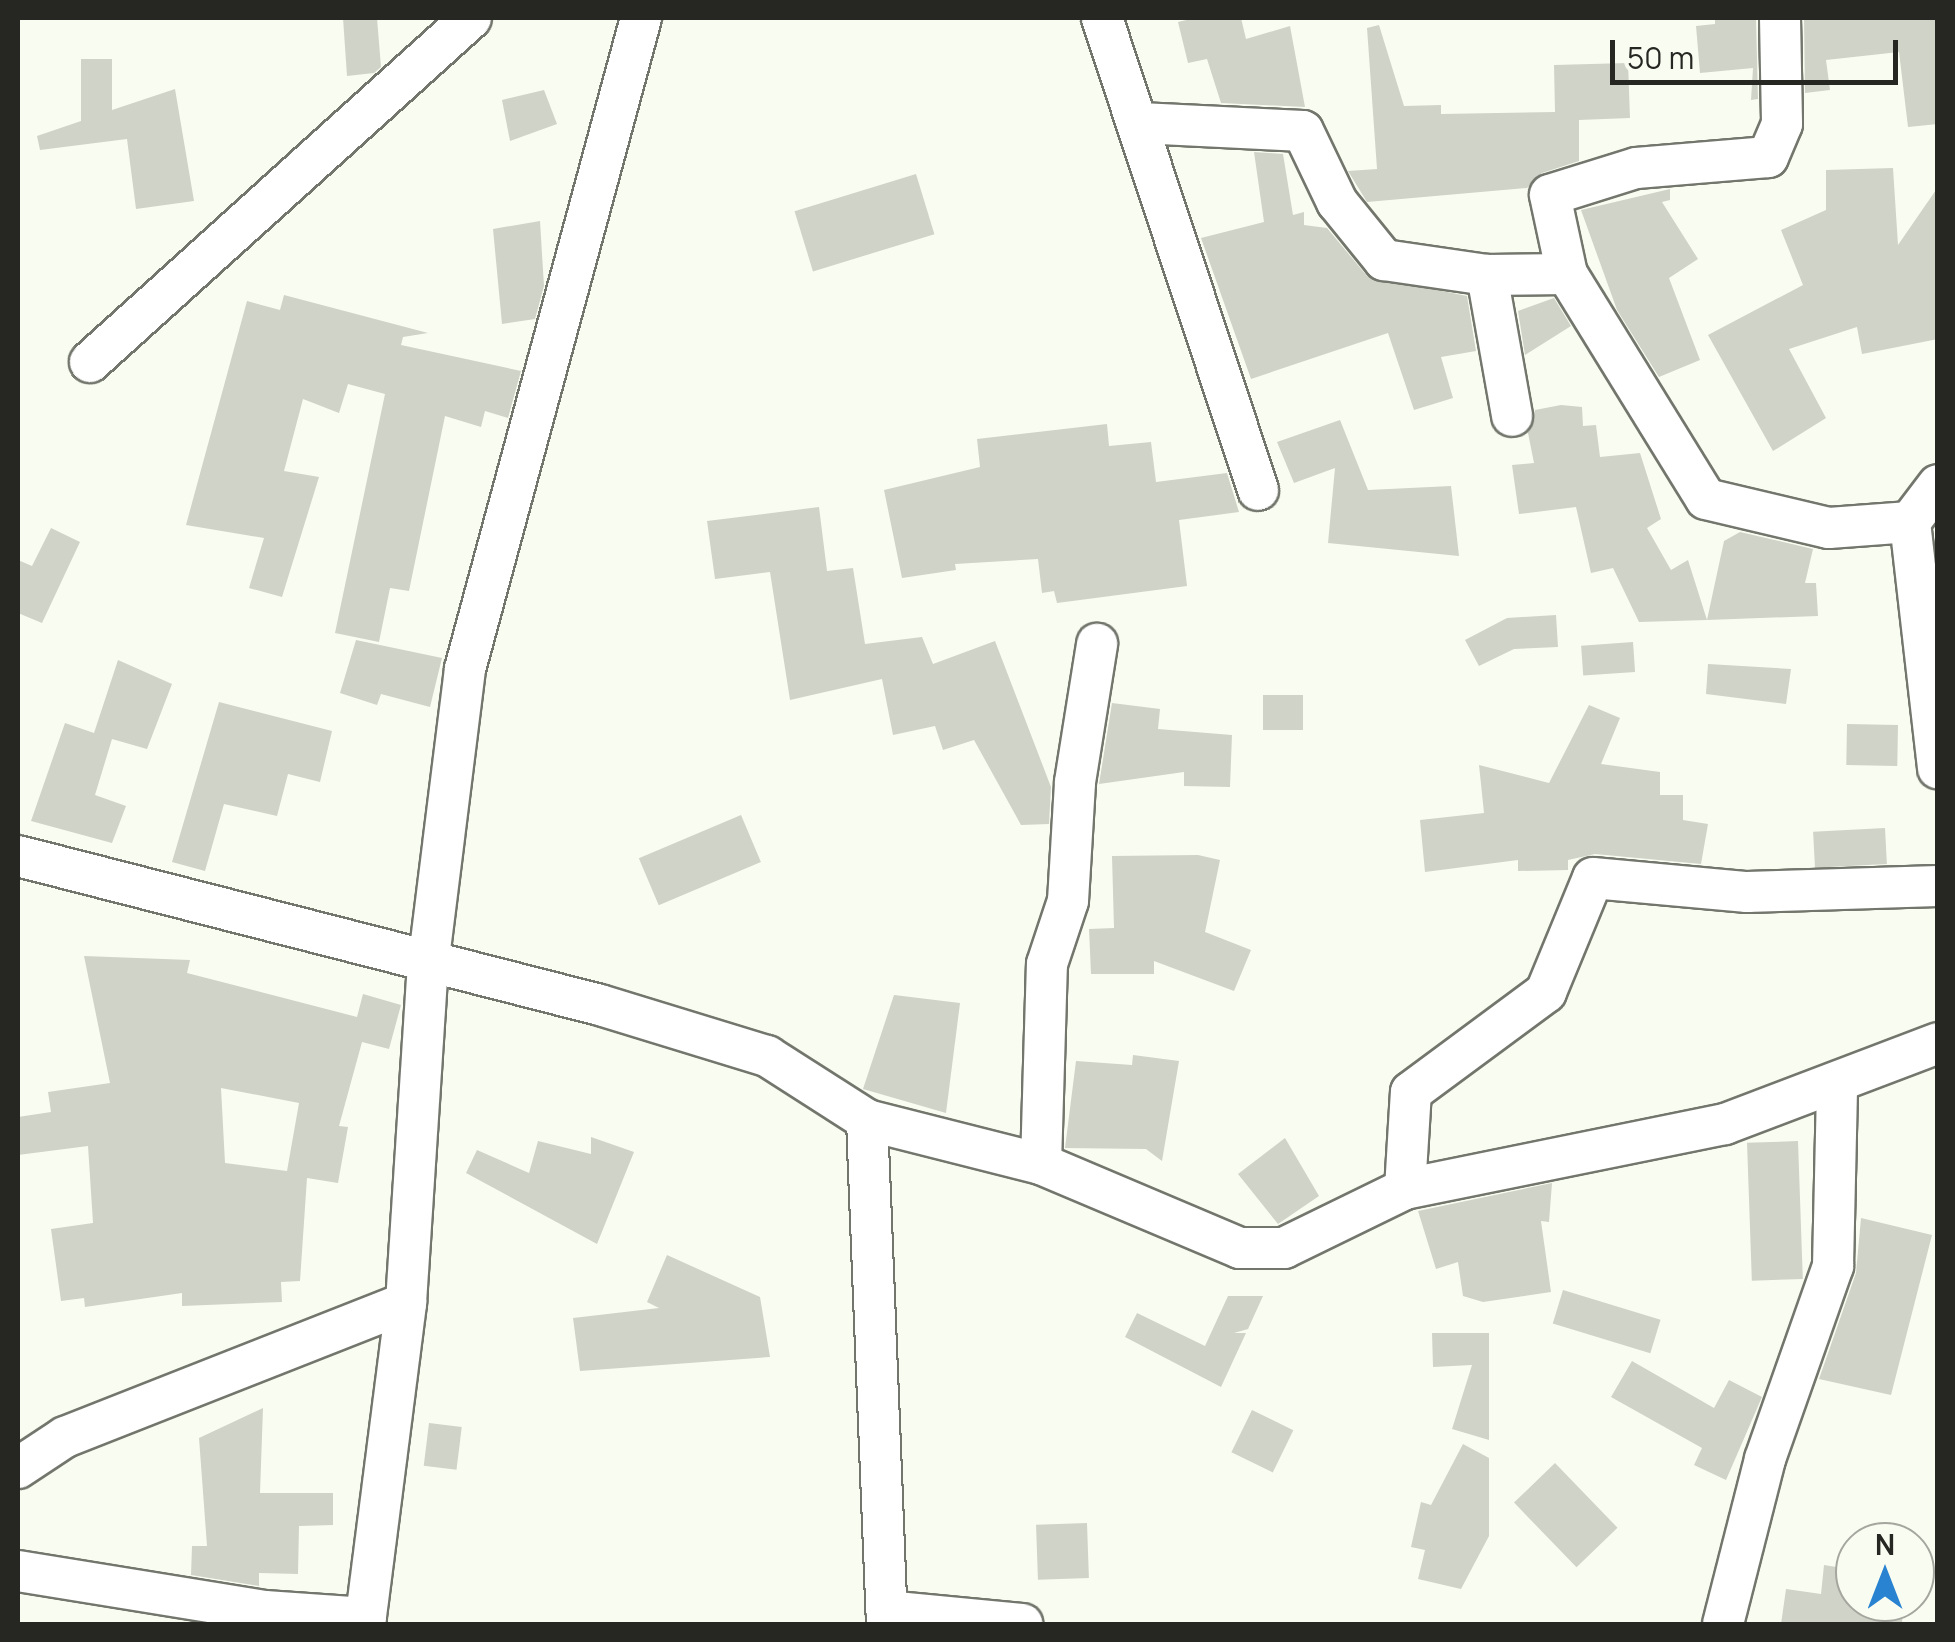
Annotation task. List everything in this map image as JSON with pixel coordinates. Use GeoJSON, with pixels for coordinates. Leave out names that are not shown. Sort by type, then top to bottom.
{"type":"FeatureCollection","features":[{"type":"Feature","properties":{"kind":"street"},"geometry":{"type":"LineString","coordinates":[[90,362],[471,18]]}},
{"type":"Feature","properties":{"kind":"street"},"geometry":{"type":"LineString","coordinates":[[18,1571],[266,1611],[366,1621],[406,1302],[428,966],[464,669],[641,18]]}},
{"type":"Feature","properties":{"kind":"street"},"geometry":{"type":"LineString","coordinates":[[1102,18],[1140,123],[1258,490]]}},
{"type":"Feature","properties":{"kind":"street"},"geometry":{"type":"LineString","coordinates":[[1780,18],[1782,124],[1768,157],[1636,168],[1550,195],[1567,274],[1706,499],[1830,528],[1910,522]]}},
{"type":"Feature","properties":{"kind":"street"},"geometry":{"type":"LineString","coordinates":[[1140,123],[1303,130],[1337,202],[1384,260],[1487,275],[1567,274]]}},
{"type":"Feature","properties":{"kind":"street"},"geometry":{"type":"LineString","coordinates":[[1487,275],[1512,416]]}},
{"type":"Feature","properties":{"kind":"street"},"geometry":{"type":"LineString","coordinates":[[1938,485],[1910,522],[1938,768]]}},
{"type":"Feature","properties":{"kind":"street"},"geometry":{"type":"LineString","coordinates":[[1040,1164],[1048,964],[1068,902],[1075,782],[1097,644]]}},
{"type":"Feature","properties":{"kind":"street"},"geometry":{"type":"LineString","coordinates":[[18,856],[428,966],[600,1005],[767,1056],[867,1120],[1040,1164],[1240,1248],[1284,1248],[1404,1188],[1725,1124],[1837,1087],[1938,1043]]}},
{"type":"Feature","properties":{"kind":"street"},"geometry":{"type":"LineString","coordinates":[[1404,1188],[1411,1092],[1546,992],[1593,878],[1747,892],[1938,886]]}},
{"type":"Feature","properties":{"kind":"street"},"geometry":{"type":"LineString","coordinates":[[1723,1624],[1765,1459],[1832,1266],[1837,1087]]}},
{"type":"Feature","properties":{"kind":"street"},"geometry":{"type":"LineString","coordinates":[[867,1120],[887,1618],[1022,1624]]}},
{"type":"Feature","properties":{"kind":"street"},"geometry":{"type":"LineString","coordinates":[[18,1468],[65,1437],[406,1302]]}},
{"type":"Feature","properties":{"kind":"building"},"geometry":{"type":"Polygon","coordinates":[[[343,18],[377,18],[381,67],[374,73],[347,76],[343,18]]]}},
{"type":"Feature","properties":{"kind":"building"},"geometry":{"type":"Polygon","coordinates":[[[1241,18],[1246,39],[1290,26],[1305,107],[1221,103],[1207,59],[1188,63],[1178,22],[1241,18]]]}},
{"type":"Feature","properties":{"kind":"building"},"geometry":{"type":"Polygon","coordinates":[[[1715,18],[1756,18],[1758,99],[1751,100],[1753,68],[1700,73],[1696,26],[1715,24],[1715,18]]]}},
{"type":"Feature","properties":{"kind":"building"},"geometry":{"type":"Polygon","coordinates":[[[1804,18],[1938,18],[1938,124],[1908,127],[1899,52],[1826,60],[1830,90],[1805,93],[1804,18]]]}},
{"type":"Feature","properties":{"kind":"building"},"geometry":{"type":"Polygon","coordinates":[[[1379,25],[1404,106],[1441,105],[1441,114],[1555,112],[1554,65],[1628,63],[1630,118],[1579,120],[1579,161],[1542,173],[1527,188],[1367,202],[1348,171],[1377,169],[1367,28],[1379,25]]]}},
{"type":"Feature","properties":{"kind":"building"},"geometry":{"type":"Polygon","coordinates":[[[81,59],[112,59],[112,110],[175,89],[194,201],[136,209],[127,139],[40,150],[37,136],[81,121],[81,59]]]}},
{"type":"Feature","properties":{"kind":"building"},"geometry":{"type":"Polygon","coordinates":[[[544,90],[557,124],[510,141],[502,100],[544,90]]]}},
{"type":"Feature","properties":{"kind":"building"},"geometry":{"type":"Polygon","coordinates":[[[1254,152],[1283,154],[1293,215],[1304,212],[1304,225],[1327,228],[1367,276],[1467,296],[1476,351],[1441,357],[1453,398],[1414,410],[1388,333],[1251,379],[1201,238],[1264,222],[1254,152]]]}},
{"type":"Feature","properties":{"kind":"building"},"geometry":{"type":"Polygon","coordinates":[[[1893,168],[1898,245],[1938,187],[1938,339],[1862,354],[1857,327],[1789,349],[1826,418],[1773,451],[1708,335],[1803,285],[1781,230],[1826,210],[1826,170],[1893,168]]]}},
{"type":"Feature","properties":{"kind":"building"},"geometry":{"type":"Polygon","coordinates":[[[916,174],[934,234],[813,271],[795,211],[916,174]]]}},
{"type":"Feature","properties":{"kind":"building"},"geometry":{"type":"Polygon","coordinates":[[[1670,189],[1670,200],[1662,202],[1698,259],[1669,278],[1700,360],[1659,377],[1617,310],[1581,210],[1670,189]]]}},
{"type":"Feature","properties":{"kind":"building"},"geometry":{"type":"Polygon","coordinates":[[[540,221],[544,286],[535,319],[502,324],[493,229],[540,221]]]}},
{"type":"Feature","properties":{"kind":"building"},"geometry":{"type":"Polygon","coordinates":[[[284,295],[428,333],[403,337],[401,345],[521,371],[508,418],[485,411],[481,427],[445,416],[409,591],[390,588],[379,642],[335,633],[385,394],[348,384],[339,413],[303,399],[284,471],[319,477],[282,597],[249,588],[264,538],[186,525],[247,301],[280,310],[284,295]]]}},
{"type":"Feature","properties":{"kind":"building"},"geometry":{"type":"Polygon","coordinates":[[[1554,298],[1571,326],[1525,355],[1518,311],[1554,298]]]}},
{"type":"Feature","properties":{"kind":"building"},"geometry":{"type":"Polygon","coordinates":[[[1561,405],[1582,407],[1583,426],[1596,425],[1600,457],[1640,453],[1661,519],[1647,528],[1671,570],[1688,560],[1707,620],[1639,622],[1613,568],[1591,573],[1576,507],[1519,514],[1512,465],[1534,463],[1528,433],[1535,410],[1561,405]]]}},
{"type":"Feature","properties":{"kind":"building"},"geometry":{"type":"Polygon","coordinates":[[[1340,420],[1368,490],[1451,486],[1459,556],[1328,543],[1335,468],[1294,483],[1277,442],[1340,420]]]}},
{"type":"Feature","properties":{"kind":"building"},"geometry":{"type":"Polygon","coordinates":[[[1107,424],[1109,446],[1151,442],[1156,482],[1227,473],[1239,512],[1179,520],[1187,586],[1057,603],[1054,591],[1042,593],[1038,559],[955,564],[956,570],[902,578],[884,490],[980,467],[977,439],[1107,424]]]}},
{"type":"Feature","properties":{"kind":"building"},"geometry":{"type":"Polygon","coordinates":[[[819,507],[827,571],[853,568],[865,644],[922,637],[933,664],[995,641],[1051,787],[1049,824],[1021,825],[974,740],[943,750],[935,726],[893,735],[882,679],[790,700],[770,572],[715,579],[707,521],[819,507]]]}},
{"type":"Feature","properties":{"kind":"building"},"geometry":{"type":"Polygon","coordinates":[[[51,528],[80,542],[42,623],[18,613],[18,560],[32,566],[51,528]]]}},
{"type":"Feature","properties":{"kind":"building"},"geometry":{"type":"Polygon","coordinates":[[[1740,532],[1813,549],[1805,583],[1816,583],[1818,616],[1707,620],[1724,541],[1740,532]]]}},
{"type":"Feature","properties":{"kind":"building"},"geometry":{"type":"Polygon","coordinates":[[[1556,615],[1558,647],[1514,649],[1479,666],[1465,640],[1507,618],[1556,615]]]}},
{"type":"Feature","properties":{"kind":"building"},"geometry":{"type":"Polygon","coordinates":[[[356,640],[442,658],[430,707],[381,694],[377,705],[340,693],[356,640]]]}},
{"type":"Feature","properties":{"kind":"building"},"geometry":{"type":"Polygon","coordinates":[[[1633,642],[1635,672],[1583,676],[1581,646],[1633,642]]]}},
{"type":"Feature","properties":{"kind":"building"},"geometry":{"type":"Polygon","coordinates":[[[118,660],[172,684],[147,749],[112,739],[95,795],[126,806],[112,843],[31,821],[65,723],[94,733],[118,660]]]}},
{"type":"Feature","properties":{"kind":"building"},"geometry":{"type":"Polygon","coordinates":[[[1708,664],[1791,669],[1786,704],[1706,694],[1708,664]]]}},
{"type":"Feature","properties":{"kind":"building"},"geometry":{"type":"Polygon","coordinates":[[[1263,695],[1303,695],[1303,730],[1263,730],[1263,695]]]}},
{"type":"Feature","properties":{"kind":"building"},"geometry":{"type":"Polygon","coordinates":[[[219,702],[332,731],[320,782],[288,774],[277,816],[224,804],[205,871],[172,862],[219,702]]]}},
{"type":"Feature","properties":{"kind":"building"},"geometry":{"type":"Polygon","coordinates":[[[1112,703],[1160,709],[1158,729],[1232,735],[1230,787],[1184,786],[1184,772],[1099,784],[1112,703]]]}},
{"type":"Feature","properties":{"kind":"building"},"geometry":{"type":"Polygon","coordinates":[[[1589,705],[1620,718],[1601,764],[1660,772],[1660,795],[1683,795],[1683,820],[1708,824],[1701,864],[1595,854],[1568,860],[1568,870],[1518,871],[1518,860],[1425,872],[1420,820],[1484,813],[1479,765],[1549,783],[1589,705]]]}},
{"type":"Feature","properties":{"kind":"building"},"geometry":{"type":"Polygon","coordinates":[[[1847,724],[1898,725],[1897,766],[1846,765],[1847,724]]]}},
{"type":"Feature","properties":{"kind":"building"},"geometry":{"type":"Polygon","coordinates":[[[741,815],[761,862],[659,905],[639,858],[741,815]]]}},
{"type":"Feature","properties":{"kind":"building"},"geometry":{"type":"Polygon","coordinates":[[[1885,828],[1887,864],[1815,868],[1813,832],[1885,828]]]}},
{"type":"Feature","properties":{"kind":"building"},"geometry":{"type":"Polygon","coordinates":[[[1198,855],[1220,860],[1205,932],[1251,950],[1234,991],[1154,961],[1154,974],[1091,974],[1089,929],[1114,928],[1112,856],[1198,855]]]}},
{"type":"Feature","properties":{"kind":"building"},"geometry":{"type":"Polygon","coordinates":[[[84,956],[190,960],[187,973],[357,1017],[363,994],[401,1005],[389,1049],[362,1042],[339,1126],[348,1127],[338,1183],[307,1178],[300,1281],[281,1282],[282,1302],[182,1306],[182,1293],[85,1307],[84,1298],[61,1301],[51,1229],[93,1223],[88,1146],[18,1155],[18,1117],[51,1112],[48,1092],[110,1083],[84,956]],[[221,1088],[225,1163],[287,1171],[299,1103],[221,1088]]]}},
{"type":"Feature","properties":{"kind":"building"},"geometry":{"type":"Polygon","coordinates":[[[894,995],[960,1003],[946,1113],[863,1089],[894,995]]]}},
{"type":"Feature","properties":{"kind":"building"},"geometry":{"type":"Polygon","coordinates":[[[1133,1055],[1179,1061],[1162,1161],[1146,1149],[1065,1148],[1076,1061],[1132,1065],[1133,1055]]]}},
{"type":"Feature","properties":{"kind":"building"},"geometry":{"type":"Polygon","coordinates":[[[591,1137],[634,1152],[597,1244],[466,1173],[477,1150],[529,1173],[538,1141],[591,1154],[591,1137]]]}},
{"type":"Feature","properties":{"kind":"building"},"geometry":{"type":"Polygon","coordinates":[[[1285,1138],[1319,1196],[1278,1224],[1238,1174],[1285,1138]]]}},
{"type":"Feature","properties":{"kind":"building"},"geometry":{"type":"Polygon","coordinates":[[[1798,1141],[1803,1279],[1752,1281],[1747,1143],[1798,1141]]]}},
{"type":"Feature","properties":{"kind":"building"},"geometry":{"type":"Polygon","coordinates":[[[1552,1183],[1549,1222],[1541,1221],[1551,1292],[1483,1302],[1463,1296],[1458,1262],[1436,1269],[1418,1211],[1552,1183]]]}},
{"type":"Feature","properties":{"kind":"building"},"geometry":{"type":"Polygon","coordinates":[[[1861,1218],[1932,1235],[1891,1395],[1819,1379],[1856,1273],[1861,1218]]]}},
{"type":"Feature","properties":{"kind":"building"},"geometry":{"type":"Polygon","coordinates":[[[667,1255],[760,1297],[770,1357],[580,1371],[573,1318],[659,1308],[647,1302],[667,1255]]]}},
{"type":"Feature","properties":{"kind":"building"},"geometry":{"type":"Polygon","coordinates":[[[1563,1290],[1661,1320],[1650,1353],[1553,1323],[1563,1290]]]}},
{"type":"Feature","properties":{"kind":"building"},"geometry":{"type":"Polygon","coordinates":[[[1228,1296],[1263,1296],[1248,1329],[1234,1333],[1246,1333],[1221,1387],[1125,1337],[1137,1313],[1205,1346],[1228,1296]]]}},
{"type":"Feature","properties":{"kind":"building"},"geometry":{"type":"Polygon","coordinates":[[[1432,1333],[1489,1333],[1489,1440],[1452,1429],[1472,1365],[1433,1367],[1432,1333]]]}},
{"type":"Feature","properties":{"kind":"building"},"geometry":{"type":"Polygon","coordinates":[[[1632,1361],[1714,1408],[1729,1380],[1762,1397],[1726,1480],[1694,1465],[1702,1448],[1611,1397],[1632,1361]]]}},
{"type":"Feature","properties":{"kind":"building"},"geometry":{"type":"Polygon","coordinates":[[[263,1408],[260,1493],[333,1493],[333,1525],[299,1526],[298,1574],[259,1573],[259,1586],[191,1575],[192,1546],[207,1546],[199,1438],[263,1408]]]}},
{"type":"Feature","properties":{"kind":"building"},"geometry":{"type":"Polygon","coordinates":[[[1252,1410],[1293,1430],[1273,1472],[1231,1452],[1252,1410]]]}},
{"type":"Feature","properties":{"kind":"building"},"geometry":{"type":"Polygon","coordinates":[[[429,1423],[462,1427],[457,1470],[424,1466],[429,1423]]]}},
{"type":"Feature","properties":{"kind":"building"},"geometry":{"type":"Polygon","coordinates":[[[1463,1444],[1489,1458],[1489,1536],[1461,1589],[1418,1579],[1425,1550],[1411,1547],[1421,1502],[1431,1505],[1463,1444]]]}},
{"type":"Feature","properties":{"kind":"building"},"geometry":{"type":"Polygon","coordinates":[[[1555,1463],[1618,1528],[1577,1567],[1514,1503],[1555,1463]]]}},
{"type":"Feature","properties":{"kind":"building"},"geometry":{"type":"Polygon","coordinates":[[[1087,1523],[1089,1578],[1038,1580],[1036,1525],[1087,1523]]]}},
{"type":"Feature","properties":{"kind":"building"},"geometry":{"type":"Polygon","coordinates":[[[1824,1565],[1835,1567],[1835,1622],[1902,1624],[1781,1624],[1786,1589],[1821,1594],[1824,1565]]]}}]}
